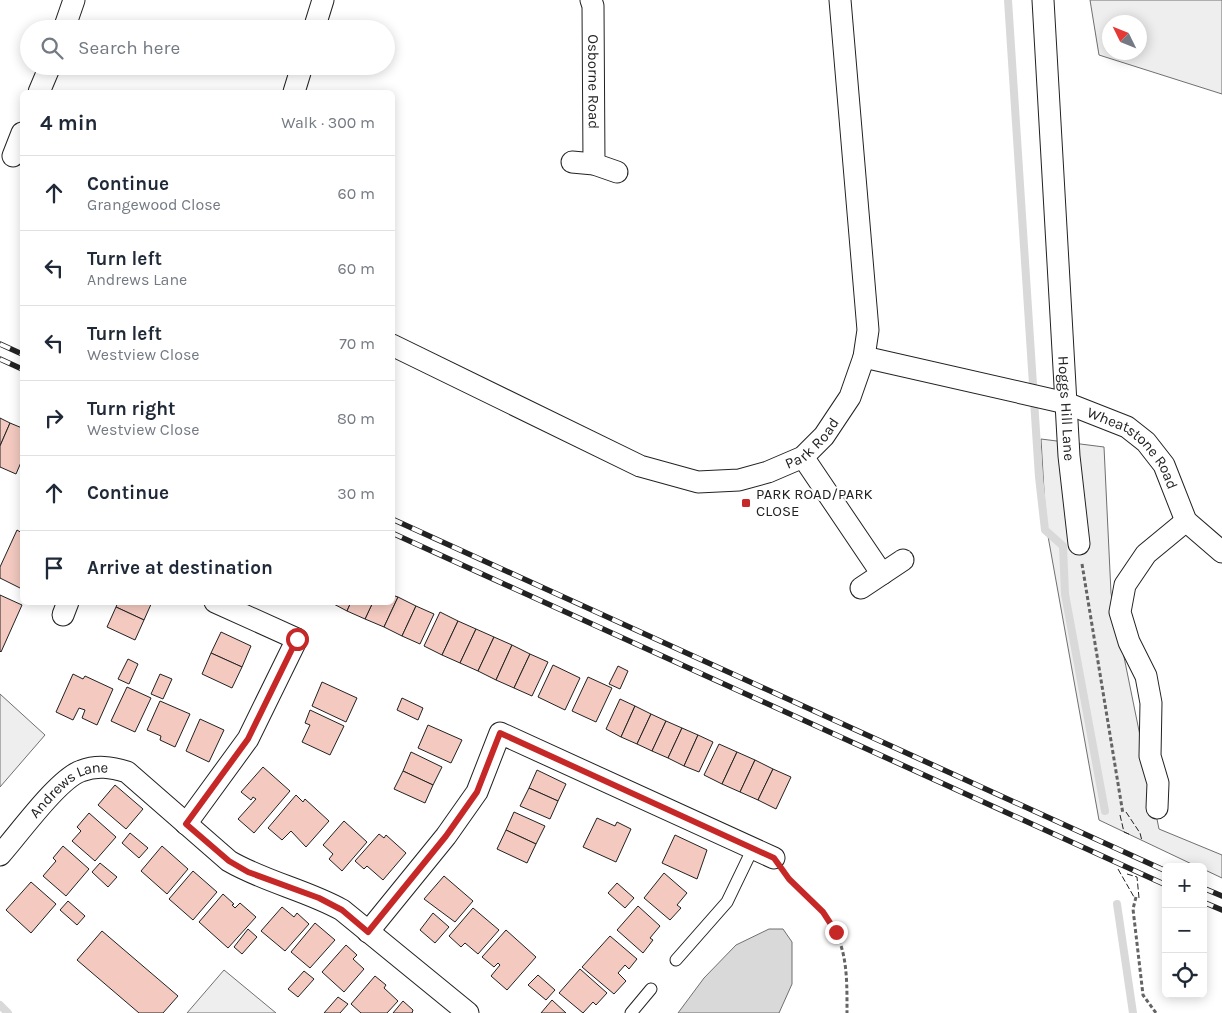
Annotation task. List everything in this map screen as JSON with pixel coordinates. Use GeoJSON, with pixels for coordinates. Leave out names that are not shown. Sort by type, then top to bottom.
{"type":"FeatureCollection","features":[{"type":"Feature","properties":{"kind":"street"},"geometry":{"type":"LineString","coordinates":[[67,20],[74,0]]}},
{"type":"Feature","properties":{"kind":"street"},"geometry":{"type":"LineString","coordinates":[[317,20],[323,0]]}},
{"type":"Feature","properties":{"kind":"street","name":"Osborne Road"},"geometry":{"type":"LineString","coordinates":[[591,0],[593,6],[594,164]]}},
{"type":"Feature","properties":{"kind":"street","name":"Park Road"},"geometry":{"type":"LineString","coordinates":[[395,346],[640,466],[698,482],[739,480],[768,472],[803,457],[824,436],[850,397],[864,356],[868,330],[840,0]]}},
{"type":"Feature","properties":{"kind":"street","name":"Hoggs Hill Lane"},"geometry":{"type":"LineString","coordinates":[[1043,0],[1069,456],[1079,544]]}},
{"type":"Feature","properties":{"kind":"street"},"geometry":{"type":"LineString","coordinates":[[41,90],[47,75]]}},
{"type":"Feature","properties":{"kind":"street"},"geometry":{"type":"LineString","coordinates":[[295,90],[299,75]]}},
{"type":"Feature","properties":{"kind":"street"},"geometry":{"type":"LineString","coordinates":[[12,156],[20,138]]}},
{"type":"Feature","properties":{"kind":"street"},"geometry":{"type":"LineString","coordinates":[[572,162],[594,164],[617,172]]}},
{"type":"Feature","properties":{"kind":"street","name":"Wheatstone Road"},"geometry":{"type":"LineString","coordinates":[[864,356],[1066,402],[1127,427],[1146,442],[1164,464],[1186,521],[1222,552]]}},
{"type":"Feature","properties":{"kind":"street"},"geometry":{"type":"LineString","coordinates":[[803,457],[882,574]]}},
{"type":"Feature","properties":{"kind":"street"},"geometry":{"type":"LineString","coordinates":[[1157,808],[1158,783],[1150,756],[1151,702],[1146,676],[1129,642],[1120,612],[1125,585],[1146,554],[1186,521]]}},
{"type":"Feature","properties":{"kind":"street"},"geometry":{"type":"LineString","coordinates":[[861,588],[903,560]]}},
{"type":"Feature","properties":{"kind":"street"},"geometry":{"type":"LineString","coordinates":[[186,824],[248,739],[297,639],[222,605]]}},
{"type":"Feature","properties":{"kind":"street"},"geometry":{"type":"LineString","coordinates":[[368,932],[446,836],[477,792],[500,733],[774,858]]}},
{"type":"Feature","properties":{"kind":"street","name":"Andrews Lane"},"geometry":{"type":"LineString","coordinates":[[0,855],[65,781],[80,771],[96,767],[110,767],[126,772],[229,861],[248,872],[319,898],[342,910],[468,1013]]}},
{"type":"Feature","properties":{"kind":"lane"},"geometry":{"type":"LineString","coordinates":[[676,960],[727,902],[753,848]]}},
{"type":"Feature","properties":{"kind":"lane"},"geometry":{"type":"LineString","coordinates":[[631,1013],[651,990]]}},
{"type":"Feature","properties":{"kind":"path"},"geometry":{"type":"LineString","coordinates":[[1079,544],[1123,814]]}},
{"type":"Feature","properties":{"kind":"path"},"geometry":{"type":"LineString","coordinates":[[774,858],[789,879],[823,912],[839,937],[846,962],[847,1013]]}},
{"type":"Feature","properties":{"kind":"path"},"geometry":{"type":"LineString","coordinates":[[1136,897],[1133,909],[1143,995],[1156,1013]]}},
{"type":"Feature","properties":{"kind":"shaded area"},"geometry":{"type":"Polygon","coordinates":[[[1090,0],[1222,0],[1222,94],[1115,60],[1147,60],[1147,15],[1102,15],[1102,56],[1099,55],[1090,0]]]}},
{"type":"Feature","properties":{"kind":"shaded area"},"geometry":{"type":"Polygon","coordinates":[[[1041,439],[1104,447],[1111,593],[1159,829],[1222,855],[1222,878],[1207,871],[1207,863],[1190,863],[1099,820],[1046,525],[1041,439]]]}},
{"type":"Feature","properties":{"kind":"shaded area"},"geometry":{"type":"Polygon","coordinates":[[[0,694],[45,735],[0,787],[0,694]]]}},
{"type":"Feature","properties":{"kind":"shaded area"},"geometry":{"type":"Polygon","coordinates":[[[769,929],[783,929],[792,942],[792,984],[779,1013],[678,1013],[704,978],[736,945],[769,929]]]}},
{"type":"Feature","properties":{"kind":"shaded area"},"geometry":{"type":"Polygon","coordinates":[[[224,970],[276,1013],[187,1013],[224,970]]]}},
{"type":"Feature","properties":{"kind":"building"},"geometry":{"type":"Polygon","coordinates":[[[0,418],[10,423],[0,446],[0,418]]]}},
{"type":"Feature","properties":{"kind":"building"},"geometry":{"type":"Polygon","coordinates":[[[10,423],[20,427],[20,465],[16,474],[0,467],[0,446],[10,423]]]}},
{"type":"Feature","properties":{"kind":"building"},"geometry":{"type":"Polygon","coordinates":[[[17,530],[20,532],[20,588],[0,578],[0,567],[17,530]]]}},
{"type":"Feature","properties":{"kind":"building"},"geometry":{"type":"Polygon","coordinates":[[[0,595],[22,605],[0,651],[0,595]]]}},
{"type":"Feature","properties":{"kind":"building"},"geometry":{"type":"Polygon","coordinates":[[[398,597],[416,606],[402,636],[384,627],[398,597]]]}},
{"type":"Feature","properties":{"kind":"building"},"geometry":{"type":"Polygon","coordinates":[[[117,605],[151,605],[144,620],[116,607],[117,605]]]}},
{"type":"Feature","properties":{"kind":"building"},"geometry":{"type":"Polygon","coordinates":[[[336,605],[350,605],[347,611],[336,605]]]}},
{"type":"Feature","properties":{"kind":"building"},"geometry":{"type":"Polygon","coordinates":[[[350,605],[372,605],[365,619],[347,611],[350,605]]]}},
{"type":"Feature","properties":{"kind":"building"},"geometry":{"type":"Polygon","coordinates":[[[372,605],[394,605],[384,627],[365,619],[372,605]]]}},
{"type":"Feature","properties":{"kind":"building"},"geometry":{"type":"Polygon","coordinates":[[[416,606],[434,614],[420,644],[402,636],[416,606]]]}},
{"type":"Feature","properties":{"kind":"building"},"geometry":{"type":"Polygon","coordinates":[[[116,607],[144,620],[135,640],[107,627],[116,607]]]}},
{"type":"Feature","properties":{"kind":"building"},"geometry":{"type":"Polygon","coordinates":[[[440,612],[458,621],[442,655],[424,646],[440,612]]]}},
{"type":"Feature","properties":{"kind":"building"},"geometry":{"type":"Polygon","coordinates":[[[458,621],[476,629],[460,663],[442,655],[458,621]]]}},
{"type":"Feature","properties":{"kind":"building"},"geometry":{"type":"Polygon","coordinates":[[[476,629],[494,637],[478,671],[460,663],[476,629]]]}},
{"type":"Feature","properties":{"kind":"building"},"geometry":{"type":"Polygon","coordinates":[[[221,632],[251,646],[242,667],[211,653],[221,632]]]}},
{"type":"Feature","properties":{"kind":"building"},"geometry":{"type":"Polygon","coordinates":[[[494,637],[512,645],[496,680],[478,671],[494,637]]]}},
{"type":"Feature","properties":{"kind":"building"},"geometry":{"type":"Polygon","coordinates":[[[512,645],[530,654],[514,688],[496,680],[512,645]]]}},
{"type":"Feature","properties":{"kind":"building"},"geometry":{"type":"Polygon","coordinates":[[[211,653],[242,667],[232,688],[202,674],[211,653]]]}},
{"type":"Feature","properties":{"kind":"building"},"geometry":{"type":"Polygon","coordinates":[[[530,654],[548,662],[532,696],[514,688],[530,654]]]}},
{"type":"Feature","properties":{"kind":"building"},"geometry":{"type":"Polygon","coordinates":[[[128,659],[138,664],[129,684],[118,679],[128,659]]]}},
{"type":"Feature","properties":{"kind":"building"},"geometry":{"type":"Polygon","coordinates":[[[553,665],[580,678],[565,710],[538,697],[553,665]]]}},
{"type":"Feature","properties":{"kind":"building"},"geometry":{"type":"Polygon","coordinates":[[[618,666],[628,671],[620,689],[609,684],[618,666]]]}},
{"type":"Feature","properties":{"kind":"building"},"geometry":{"type":"Polygon","coordinates":[[[73,674],[83,679],[85,676],[113,689],[97,725],[82,718],[85,710],[79,708],[73,720],[56,712],[73,674]]]}},
{"type":"Feature","properties":{"kind":"building"},"geometry":{"type":"Polygon","coordinates":[[[160,674],[172,679],[163,699],[151,694],[160,674]]]}},
{"type":"Feature","properties":{"kind":"building"},"geometry":{"type":"Polygon","coordinates":[[[588,677],[612,688],[596,722],[572,711],[588,677]]]}},
{"type":"Feature","properties":{"kind":"building"},"geometry":{"type":"Polygon","coordinates":[[[322,682],[357,698],[346,722],[312,706],[322,682]]]}},
{"type":"Feature","properties":{"kind":"building"},"geometry":{"type":"Polygon","coordinates":[[[127,687],[151,698],[135,732],[111,721],[127,687]]]}},
{"type":"Feature","properties":{"kind":"building"},"geometry":{"type":"Polygon","coordinates":[[[402,698],[423,708],[418,720],[397,710],[402,698]]]}},
{"type":"Feature","properties":{"kind":"building"},"geometry":{"type":"Polygon","coordinates":[[[620,699],[635,706],[621,737],[606,729],[620,699]]]}},
{"type":"Feature","properties":{"kind":"building"},"geometry":{"type":"Polygon","coordinates":[[[160,701],[190,714],[175,747],[160,740],[161,736],[147,730],[160,701]]]}},
{"type":"Feature","properties":{"kind":"building"},"geometry":{"type":"Polygon","coordinates":[[[635,706],[651,714],[637,744],[621,737],[635,706]]]}},
{"type":"Feature","properties":{"kind":"building"},"geometry":{"type":"Polygon","coordinates":[[[310,710],[344,726],[330,755],[302,742],[310,725],[305,723],[310,710]]]}},
{"type":"Feature","properties":{"kind":"building"},"geometry":{"type":"Polygon","coordinates":[[[651,714],[666,721],[652,751],[637,744],[651,714]]]}},
{"type":"Feature","properties":{"kind":"building"},"geometry":{"type":"Polygon","coordinates":[[[200,719],[224,730],[209,762],[186,751],[200,719]]]}},
{"type":"Feature","properties":{"kind":"building"},"geometry":{"type":"Polygon","coordinates":[[[666,721],[682,728],[668,758],[652,751],[666,721]]]}},
{"type":"Feature","properties":{"kind":"building"},"geometry":{"type":"Polygon","coordinates":[[[428,725],[462,740],[451,763],[418,748],[428,725]]]}},
{"type":"Feature","properties":{"kind":"building"},"geometry":{"type":"Polygon","coordinates":[[[682,728],[698,735],[684,766],[668,758],[682,728]]]}},
{"type":"Feature","properties":{"kind":"building"},"geometry":{"type":"Polygon","coordinates":[[[698,735],[713,742],[699,772],[684,766],[698,735]]]}},
{"type":"Feature","properties":{"kind":"building"},"geometry":{"type":"Polygon","coordinates":[[[719,744],[737,752],[722,784],[704,775],[719,744]]]}},
{"type":"Feature","properties":{"kind":"building"},"geometry":{"type":"Polygon","coordinates":[[[411,752],[442,767],[433,785],[403,771],[411,752]]]}},
{"type":"Feature","properties":{"kind":"building"},"geometry":{"type":"Polygon","coordinates":[[[737,752],[755,760],[740,792],[722,784],[737,752]]]}},
{"type":"Feature","properties":{"kind":"building"},"geometry":{"type":"Polygon","coordinates":[[[755,760],[773,769],[758,800],[740,792],[755,760]]]}},
{"type":"Feature","properties":{"kind":"building"},"geometry":{"type":"Polygon","coordinates":[[[263,767],[290,791],[254,833],[238,819],[256,799],[253,797],[251,800],[241,792],[263,767]]]}},
{"type":"Feature","properties":{"kind":"building"},"geometry":{"type":"Polygon","coordinates":[[[773,769],[791,777],[776,809],[758,800],[773,769]]]}},
{"type":"Feature","properties":{"kind":"building"},"geometry":{"type":"Polygon","coordinates":[[[537,770],[566,784],[558,801],[529,788],[537,770]]]}},
{"type":"Feature","properties":{"kind":"building"},"geometry":{"type":"Polygon","coordinates":[[[403,771],[433,785],[425,803],[394,789],[403,771]]]}},
{"type":"Feature","properties":{"kind":"building"},"geometry":{"type":"Polygon","coordinates":[[[115,785],[143,809],[126,829],[98,805],[115,785]]]}},
{"type":"Feature","properties":{"kind":"building"},"geometry":{"type":"Polygon","coordinates":[[[529,788],[558,801],[550,819],[520,806],[529,788]]]}},
{"type":"Feature","properties":{"kind":"building"},"geometry":{"type":"Polygon","coordinates":[[[296,795],[303,802],[305,799],[329,821],[306,847],[291,831],[282,840],[268,828],[296,795]]]}},
{"type":"Feature","properties":{"kind":"building"},"geometry":{"type":"Polygon","coordinates":[[[514,812],[545,826],[536,844],[506,830],[514,812]]]}},
{"type":"Feature","properties":{"kind":"building"},"geometry":{"type":"Polygon","coordinates":[[[89,813],[116,837],[95,861],[72,841],[81,831],[77,827],[89,813]]]}},
{"type":"Feature","properties":{"kind":"building"},"geometry":{"type":"Polygon","coordinates":[[[597,818],[615,826],[617,822],[631,829],[616,862],[583,847],[597,818]]]}},
{"type":"Feature","properties":{"kind":"building"},"geometry":{"type":"Polygon","coordinates":[[[344,821],[367,842],[342,871],[329,859],[333,854],[323,845],[344,821]]]}},
{"type":"Feature","properties":{"kind":"building"},"geometry":{"type":"Polygon","coordinates":[[[506,830],[536,844],[527,863],[497,849],[506,830]]]}},
{"type":"Feature","properties":{"kind":"building"},"geometry":{"type":"Polygon","coordinates":[[[130,833],[148,848],[139,858],[122,843],[130,833]]]}},
{"type":"Feature","properties":{"kind":"building"},"geometry":{"type":"Polygon","coordinates":[[[379,834],[384,838],[386,835],[406,853],[383,880],[367,866],[364,869],[355,861],[379,834]]]}},
{"type":"Feature","properties":{"kind":"building"},"geometry":{"type":"Polygon","coordinates":[[[675,835],[707,850],[697,879],[662,863],[675,835]]]}},
{"type":"Feature","properties":{"kind":"building"},"geometry":{"type":"Polygon","coordinates":[[[63,846],[89,869],[66,896],[43,876],[56,861],[53,858],[63,846]]]}},
{"type":"Feature","properties":{"kind":"building"},"geometry":{"type":"Polygon","coordinates":[[[162,846],[188,869],[167,894],[141,871],[162,846]]]}},
{"type":"Feature","properties":{"kind":"building"},"geometry":{"type":"Polygon","coordinates":[[[100,863],[117,877],[108,887],[92,872],[100,863]]]}},
{"type":"Feature","properties":{"kind":"building"},"geometry":{"type":"Polygon","coordinates":[[[193,871],[217,892],[193,920],[169,899],[193,871]]]}},
{"type":"Feature","properties":{"kind":"building"},"geometry":{"type":"Polygon","coordinates":[[[664,873],[687,893],[677,905],[681,908],[670,920],[644,898],[664,873]]]}},
{"type":"Feature","properties":{"kind":"building"},"geometry":{"type":"Polygon","coordinates":[[[444,876],[473,901],[455,922],[424,899],[444,876]]]}},
{"type":"Feature","properties":{"kind":"building"},"geometry":{"type":"Polygon","coordinates":[[[31,882],[56,904],[31,933],[6,910],[31,882]]]}},
{"type":"Feature","properties":{"kind":"building"},"geometry":{"type":"Polygon","coordinates":[[[617,883],[634,898],[625,908],[608,893],[617,883]]]}},
{"type":"Feature","properties":{"kind":"building"},"geometry":{"type":"Polygon","coordinates":[[[223,894],[234,904],[232,905],[235,908],[240,903],[256,917],[228,948],[199,922],[223,894]]]}},
{"type":"Feature","properties":{"kind":"building"},"geometry":{"type":"Polygon","coordinates":[[[68,901],[85,916],[77,925],[60,910],[68,901]]]}},
{"type":"Feature","properties":{"kind":"building"},"geometry":{"type":"Polygon","coordinates":[[[638,906],[660,926],[650,938],[653,940],[643,953],[617,930],[638,906]]]}},
{"type":"Feature","properties":{"kind":"building"},"geometry":{"type":"Polygon","coordinates":[[[282,907],[294,917],[297,913],[309,924],[285,951],[261,931],[282,907]]]}},
{"type":"Feature","properties":{"kind":"building"},"geometry":{"type":"Polygon","coordinates":[[[473,908],[499,930],[478,954],[465,943],[461,947],[449,936],[473,908]]]}},
{"type":"Feature","properties":{"kind":"building"},"geometry":{"type":"Polygon","coordinates":[[[433,913],[449,927],[435,943],[420,930],[433,913]]]}},
{"type":"Feature","properties":{"kind":"building"},"geometry":{"type":"Polygon","coordinates":[[[315,923],[335,940],[310,968],[291,952],[315,923]]]}},
{"type":"Feature","properties":{"kind":"building"},"geometry":{"type":"Polygon","coordinates":[[[248,929],[257,937],[242,954],[234,947],[248,929]]]}},
{"type":"Feature","properties":{"kind":"building"},"geometry":{"type":"Polygon","coordinates":[[[506,930],[536,957],[507,990],[491,976],[500,965],[498,963],[494,967],[482,957],[506,930]]]}},
{"type":"Feature","properties":{"kind":"building"},"geometry":{"type":"Polygon","coordinates":[[[102,931],[178,996],[163,1013],[139,1013],[77,960],[102,931]]]}},
{"type":"Feature","properties":{"kind":"building"},"geometry":{"type":"Polygon","coordinates":[[[610,936],[637,959],[629,969],[625,965],[618,973],[626,981],[614,994],[582,967],[610,936]]]}},
{"type":"Feature","properties":{"kind":"building"},"geometry":{"type":"Polygon","coordinates":[[[346,945],[357,955],[353,959],[364,969],[344,992],[322,972],[346,945]]]}},
{"type":"Feature","properties":{"kind":"building"},"geometry":{"type":"Polygon","coordinates":[[[580,969],[607,993],[596,1005],[593,1002],[583,1013],[559,993],[580,969]]]}},
{"type":"Feature","properties":{"kind":"building"},"geometry":{"type":"Polygon","coordinates":[[[304,971],[314,979],[298,997],[288,989],[304,971]]]}},
{"type":"Feature","properties":{"kind":"building"},"geometry":{"type":"Polygon","coordinates":[[[538,975],[555,990],[546,1000],[528,985],[538,975]]]}},
{"type":"Feature","properties":{"kind":"building"},"geometry":{"type":"Polygon","coordinates":[[[375,976],[386,985],[384,988],[398,1001],[387,1013],[361,1013],[351,1004],[375,976]]]}},
{"type":"Feature","properties":{"kind":"building"},"geometry":{"type":"Polygon","coordinates":[[[338,997],[348,1004],[340,1013],[324,1013],[338,997]]]}},
{"type":"Feature","properties":{"kind":"building"},"geometry":{"type":"Polygon","coordinates":[[[552,1000],[566,1013],[541,1013],[552,1000]]]}},
{"type":"Feature","properties":{"kind":"building"},"geometry":{"type":"Polygon","coordinates":[[[403,1001],[413,1010],[412,1013],[393,1013],[403,1001]]]}},
{"type":"Feature","properties":{"kind":"waterway"},"geometry":{"type":"LineString","coordinates":[[1008,0],[1039,477],[1045,530],[1063,546],[1065,594],[1105,811]]}},
{"type":"Feature","properties":{"kind":"waterway"},"geometry":{"type":"LineString","coordinates":[[1117,904],[1133,1013]]}},
{"type":"Feature","properties":{"kind":"waterway"},"geometry":{"type":"LineString","coordinates":[[0,1005],[8,1013]]}},
{"type":"Feature","properties":{"kind":"railway"},"geometry":{"type":"LineString","coordinates":[[0,344],[20,353]]}},
{"type":"Feature","properties":{"kind":"railway"},"geometry":{"type":"LineString","coordinates":[[0,359],[20,368]]}},
{"type":"Feature","properties":{"kind":"railway"},"geometry":{"type":"LineString","coordinates":[[395,520],[1162,869]]}},
{"type":"Feature","properties":{"kind":"railway"},"geometry":{"type":"LineString","coordinates":[[395,534],[1162,883]]}},
{"type":"Feature","properties":{"kind":"railway"},"geometry":{"type":"LineString","coordinates":[[1207,890],[1222,896]]}},
{"type":"Feature","properties":{"kind":"railway"},"geometry":{"type":"LineString","coordinates":[[1207,904],[1222,910]]}},
{"type":"Feature","properties":{"kind":"fence"},"geometry":{"type":"LineString","coordinates":[[1126,812],[1140,833],[1142,841]]}},
{"type":"Feature","properties":{"kind":"fence"},"geometry":{"type":"LineString","coordinates":[[1120,815],[1124,832],[1131,835]]}},
{"type":"Feature","properties":{"kind":"fence"},"geometry":{"type":"LineString","coordinates":[[1118,869],[1134,897]]}},
{"type":"Feature","properties":{"kind":"fence"},"geometry":{"type":"LineString","coordinates":[[1127,874],[1137,877],[1139,898]]}},
{"type":"Feature","properties":{"kind":"place","name":"PARK ROAD/PARK CLOSE"},"geometry":{"type":"Point","coordinates":[746,503]}},
{"type":"Feature","properties":{"kind":"route"},"geometry":{"type":"LineString","coordinates":[[297,639],[248,739],[186,824],[229,861],[248,872],[319,898],[342,910],[368,932],[446,836],[477,792],[500,733],[774,858],[789,879],[823,912],[836,932]]}}]}
